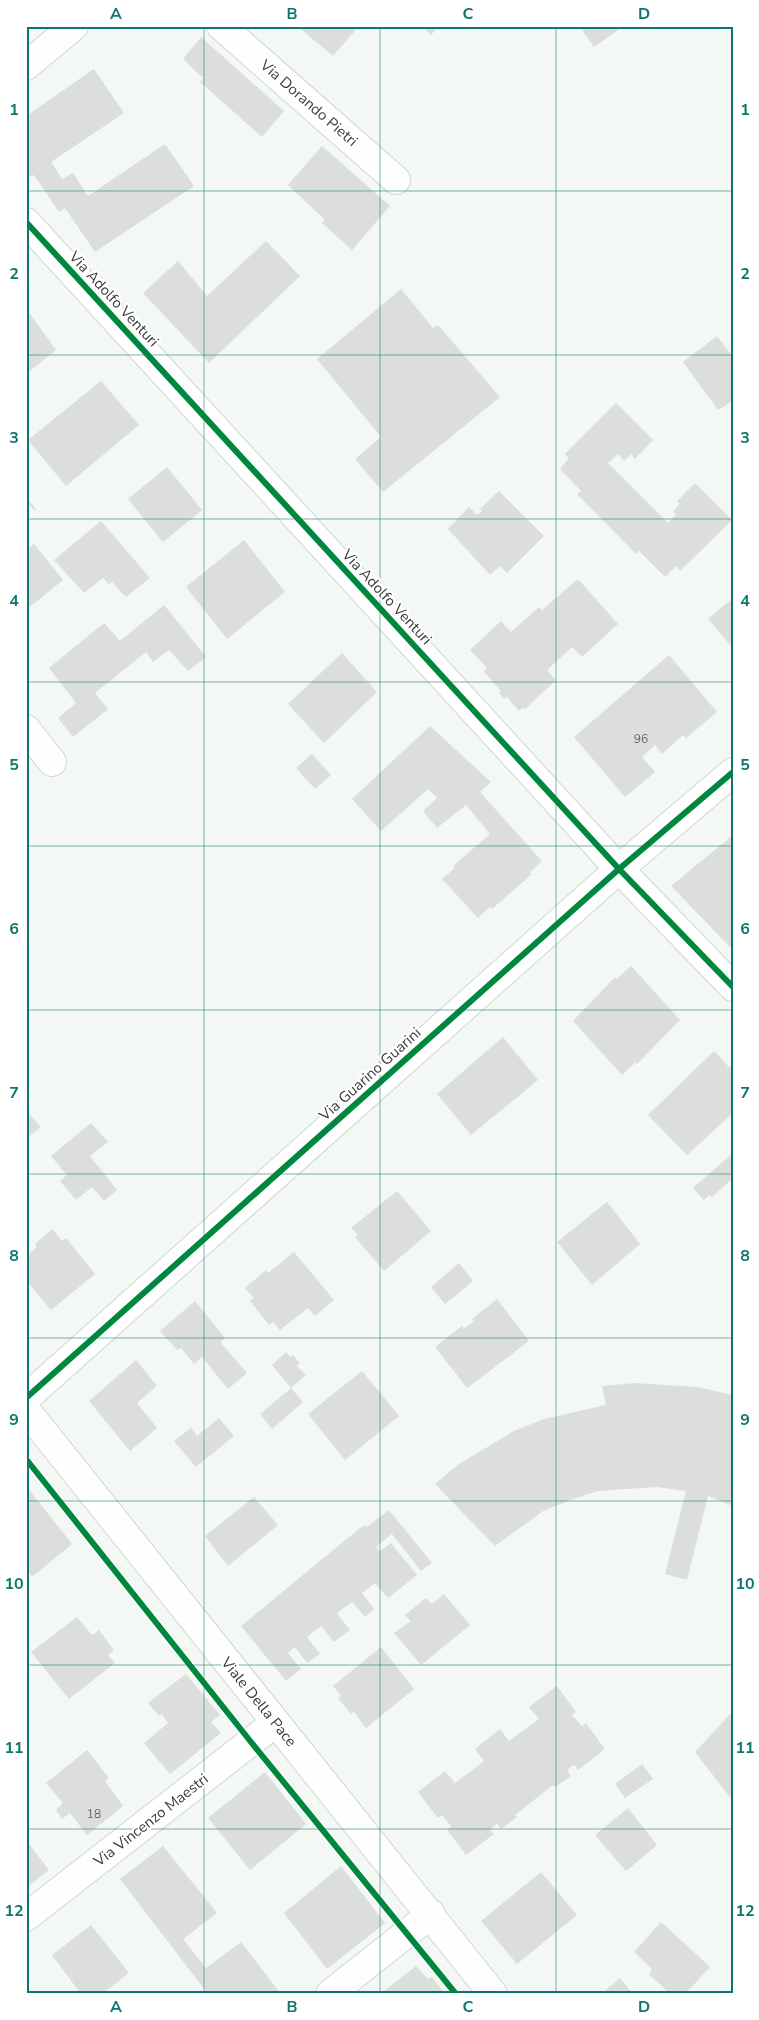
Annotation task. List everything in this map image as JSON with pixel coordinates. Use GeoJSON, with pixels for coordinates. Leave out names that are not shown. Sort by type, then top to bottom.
{"type":"FeatureCollection","features":[{"type":"Feature","properties":{"kind":"street"},"geometry":{"type":"LineString","coordinates":[[26,66],[74,26]]}},
{"type":"Feature","properties":{"kind":"street","name":"Via Dorando Pietri"},"geometry":{"type":"LineString","coordinates":[[221,26],[396,180]]}},
{"type":"Feature","properties":{"kind":"street","name":"Via Adolfo Venturi"},"geometry":{"type":"LineString","coordinates":[[26,222],[619,869],[733,987]]}},
{"type":"Feature","properties":{"kind":"street"},"geometry":{"type":"LineString","coordinates":[[26,730],[52,762]]}},
{"type":"Feature","properties":{"kind":"street","name":"Via Guarino Guarini"},"geometry":{"type":"LineString","coordinates":[[26,1398],[619,869],[733,772]]}},
{"type":"Feature","properties":{"kind":"street","name":"Viale Della Pace"},"geometry":{"type":"LineString","coordinates":[[26,1410],[275,1723],[431,1914],[493,1994]]}},
{"type":"Feature","properties":{"kind":"street","name":"Via Vincenzo Maestri"},"geometry":{"type":"LineString","coordinates":[[26,1917],[275,1723]]}},
{"type":"Feature","properties":{"kind":"street"},"geometry":{"type":"LineString","coordinates":[[330,1994],[431,1914]]}},
{"type":"Feature","properties":{"kind":"building"},"geometry":{"type":"Polygon","coordinates":[[[297,26],[359,26],[333,56],[297,26]]]}},
{"type":"Feature","properties":{"kind":"building"},"geometry":{"type":"Polygon","coordinates":[[[422,26],[439,26],[431,35],[422,26]]]}},
{"type":"Feature","properties":{"kind":"building"},"geometry":{"type":"Polygon","coordinates":[[[574,26],[624,26],[594,47],[580,27],[576,29],[574,26]]]}},
{"type":"Feature","properties":{"kind":"building"},"geometry":{"type":"Polygon","coordinates":[[[201,37],[284,111],[262,137],[200,82],[203,78],[183,59],[201,37]]]}},
{"type":"Feature","properties":{"kind":"building"},"geometry":{"type":"Polygon","coordinates":[[[94,69],[124,113],[51,162],[62,179],[73,173],[88,196],[165,144],[194,186],[95,252],[65,208],[59,212],[34,175],[26,178],[26,116],[94,69]]]}},
{"type":"Feature","properties":{"kind":"building"},"geometry":{"type":"Polygon","coordinates":[[[322,146],[390,206],[352,250],[322,223],[325,220],[288,185],[322,146]]]}},
{"type":"Feature","properties":{"kind":"building"},"geometry":{"type":"Polygon","coordinates":[[[266,241],[300,276],[209,363],[143,293],[178,261],[207,296],[266,241]]]}},
{"type":"Feature","properties":{"kind":"building"},"geometry":{"type":"Polygon","coordinates":[[[401,289],[433,328],[438,325],[500,397],[383,492],[355,459],[381,437],[317,359],[401,289]]]}},
{"type":"Feature","properties":{"kind":"building"},"geometry":{"type":"Polygon","coordinates":[[[26,308],[56,350],[26,374],[26,308]]]}},
{"type":"Feature","properties":{"kind":"building"},"geometry":{"type":"Polygon","coordinates":[[[717,336],[733,357],[733,401],[718,410],[683,362],[717,336]]]}},
{"type":"Feature","properties":{"kind":"building"},"geometry":{"type":"Polygon","coordinates":[[[101,381],[139,425],[66,486],[28,440],[101,381]]]}},
{"type":"Feature","properties":{"kind":"building"},"geometry":{"type":"Polygon","coordinates":[[[616,403],[653,440],[635,459],[631,454],[624,461],[618,454],[608,463],[668,523],[676,514],[673,511],[680,504],[677,501],[695,483],[732,520],[680,571],[676,566],[665,577],[639,551],[636,554],[577,494],[581,491],[560,469],[569,458],[565,454],[616,403]]]}},
{"type":"Feature","properties":{"kind":"building"},"geometry":{"type":"Polygon","coordinates":[[[167,467],[202,510],[163,542],[128,499],[167,467]]]}},
{"type":"Feature","properties":{"kind":"building"},"geometry":{"type":"Polygon","coordinates":[[[499,491],[544,536],[507,573],[500,566],[490,575],[448,529],[469,507],[477,515],[482,511],[480,509],[499,491]]]}},
{"type":"Feature","properties":{"kind":"building"},"geometry":{"type":"Polygon","coordinates":[[[26,497],[36,509],[34,510],[30,505],[26,507],[26,497]]]}},
{"type":"Feature","properties":{"kind":"building"},"geometry":{"type":"Polygon","coordinates":[[[101,521],[150,578],[126,597],[112,582],[109,584],[103,578],[84,593],[54,560],[101,521]]]}},
{"type":"Feature","properties":{"kind":"building"},"geometry":{"type":"Polygon","coordinates":[[[244,540],[285,592],[227,639],[186,587],[244,540]]]}},
{"type":"Feature","properties":{"kind":"building"},"geometry":{"type":"Polygon","coordinates":[[[34,544],[63,580],[26,610],[26,550],[34,544]]]}},
{"type":"Feature","properties":{"kind":"building"},"geometry":{"type":"Polygon","coordinates":[[[578,579],[618,624],[582,657],[572,647],[547,670],[556,680],[525,709],[523,708],[519,711],[507,697],[504,699],[499,693],[501,691],[484,672],[487,668],[470,650],[501,621],[511,632],[539,607],[542,610],[578,579]]]}},
{"type":"Feature","properties":{"kind":"building"},"geometry":{"type":"Polygon","coordinates":[[[733,598],[733,648],[708,619],[733,598]]]}},
{"type":"Feature","properties":{"kind":"building"},"geometry":{"type":"Polygon","coordinates":[[[164,605],[206,657],[188,671],[169,650],[153,662],[146,652],[95,693],[108,709],[73,737],[58,718],[76,703],[49,668],[104,623],[120,641],[164,605]]]}},
{"type":"Feature","properties":{"kind":"building"},"geometry":{"type":"Polygon","coordinates":[[[342,653],[377,692],[324,743],[288,704],[342,653]]]}},
{"type":"Feature","properties":{"kind":"building"},"geometry":{"type":"Polygon","coordinates":[[[669,655],[717,712],[686,738],[683,735],[662,754],[655,745],[642,757],[655,772],[625,797],[574,737],[669,655]]]}},
{"type":"Feature","properties":{"kind":"building"},"geometry":{"type":"Polygon","coordinates":[[[430,726],[491,782],[480,792],[542,861],[530,872],[532,874],[492,909],[490,907],[478,918],[442,879],[455,868],[453,866],[490,834],[466,805],[437,828],[423,811],[437,798],[428,789],[381,831],[352,799],[430,726]]]}},
{"type":"Feature","properties":{"kind":"building"},"geometry":{"type":"Polygon","coordinates":[[[312,754],[331,775],[315,789],[296,768],[312,754]]]}},
{"type":"Feature","properties":{"kind":"building"},"geometry":{"type":"Polygon","coordinates":[[[733,835],[733,950],[671,886],[733,835]]]}},
{"type":"Feature","properties":{"kind":"building"},"geometry":{"type":"Polygon","coordinates":[[[631,966],[680,1020],[637,1064],[636,1062],[622,1075],[573,1021],[615,977],[617,979],[631,966]]]}},
{"type":"Feature","properties":{"kind":"building"},"geometry":{"type":"Polygon","coordinates":[[[503,1037],[538,1080],[471,1135],[437,1094],[503,1037]]]}},
{"type":"Feature","properties":{"kind":"building"},"geometry":{"type":"Polygon","coordinates":[[[714,1051],[729,1067],[733,1064],[733,1113],[687,1155],[648,1115],[714,1051]]]}},
{"type":"Feature","properties":{"kind":"building"},"geometry":{"type":"Polygon","coordinates":[[[26,1110],[41,1127],[26,1139],[26,1110]]]}},
{"type":"Feature","properties":{"kind":"building"},"geometry":{"type":"Polygon","coordinates":[[[91,1123],[108,1142],[90,1156],[117,1190],[104,1201],[92,1187],[76,1200],[60,1181],[67,1175],[51,1156],[91,1123]]]}},
{"type":"Feature","properties":{"kind":"building"},"geometry":{"type":"Polygon","coordinates":[[[733,1153],[733,1178],[712,1197],[709,1195],[704,1200],[693,1188],[733,1153]]]}},
{"type":"Feature","properties":{"kind":"building"},"geometry":{"type":"Polygon","coordinates":[[[397,1191],[431,1231],[384,1271],[355,1237],[358,1235],[351,1228],[397,1191]]]}},
{"type":"Feature","properties":{"kind":"building"},"geometry":{"type":"Polygon","coordinates":[[[607,1202],[640,1244],[592,1285],[557,1242],[607,1202]]]}},
{"type":"Feature","properties":{"kind":"building"},"geometry":{"type":"Polygon","coordinates":[[[52,1229],[62,1241],[66,1238],[95,1274],[51,1310],[26,1280],[26,1256],[37,1247],[35,1244],[52,1229]]]}},
{"type":"Feature","properties":{"kind":"building"},"geometry":{"type":"Polygon","coordinates":[[[294,1252],[334,1300],[315,1316],[308,1308],[280,1330],[273,1322],[269,1325],[250,1301],[254,1298],[245,1288],[266,1270],[268,1273],[294,1252]]]}},
{"type":"Feature","properties":{"kind":"building"},"geometry":{"type":"Polygon","coordinates":[[[459,1263],[473,1281],[445,1304],[431,1287],[459,1263]]]}},
{"type":"Feature","properties":{"kind":"building"},"geometry":{"type":"Polygon","coordinates":[[[497,1299],[529,1341],[467,1388],[435,1347],[462,1326],[464,1329],[474,1321],[472,1319],[497,1299]]]}},
{"type":"Feature","properties":{"kind":"building"},"geometry":{"type":"Polygon","coordinates":[[[195,1301],[225,1338],[220,1342],[247,1373],[228,1389],[202,1357],[194,1364],[181,1348],[177,1350],[160,1331],[195,1301]]]}},
{"type":"Feature","properties":{"kind":"building"},"geometry":{"type":"Polygon","coordinates":[[[286,1352],[290,1357],[293,1355],[300,1363],[297,1366],[306,1375],[291,1388],[272,1365],[286,1352]]]}},
{"type":"Feature","properties":{"kind":"building"},"geometry":{"type":"Polygon","coordinates":[[[136,1360],[157,1386],[137,1403],[157,1428],[130,1451],[89,1401],[136,1360]]]}},
{"type":"Feature","properties":{"kind":"building"},"geometry":{"type":"Polygon","coordinates":[[[362,1371],[399,1416],[345,1460],[308,1414],[362,1371]]]}},
{"type":"Feature","properties":{"kind":"building"},"geometry":{"type":"Polygon","coordinates":[[[634,1383],[697,1387],[733,1395],[733,1506],[708,1496],[687,1580],[665,1574],[686,1491],[656,1487],[598,1491],[543,1511],[495,1546],[435,1484],[459,1464],[514,1431],[544,1419],[606,1405],[602,1386],[634,1383]]]}},
{"type":"Feature","properties":{"kind":"building"},"geometry":{"type":"Polygon","coordinates":[[[291,1388],[303,1402],[272,1429],[260,1414],[291,1388]]]}},
{"type":"Feature","properties":{"kind":"building"},"geometry":{"type":"Polygon","coordinates":[[[219,1418],[234,1436],[196,1467],[174,1441],[191,1428],[197,1436],[219,1418]]]}},
{"type":"Feature","properties":{"kind":"building"},"geometry":{"type":"Polygon","coordinates":[[[26,1486],[72,1544],[32,1577],[26,1569],[26,1486]]]}},
{"type":"Feature","properties":{"kind":"building"},"geometry":{"type":"Polygon","coordinates":[[[254,1497],[278,1525],[228,1566],[205,1536],[254,1497]]]}},
{"type":"Feature","properties":{"kind":"building"},"geometry":{"type":"Polygon","coordinates":[[[389,1510],[432,1563],[421,1571],[392,1534],[376,1547],[380,1551],[391,1543],[417,1575],[388,1598],[375,1583],[362,1593],[374,1609],[365,1617],[352,1602],[337,1613],[350,1630],[334,1642],[321,1626],[307,1637],[320,1654],[307,1663],[295,1647],[288,1653],[301,1669],[286,1681],[241,1626],[360,1528],[366,1525],[367,1527],[389,1510]]]}},
{"type":"Feature","properties":{"kind":"building"},"geometry":{"type":"Polygon","coordinates":[[[444,1594],[470,1625],[421,1665],[394,1633],[411,1621],[405,1615],[426,1598],[432,1604],[444,1594]]]}},
{"type":"Feature","properties":{"kind":"building"},"geometry":{"type":"Polygon","coordinates":[[[77,1617],[92,1635],[99,1630],[114,1650],[108,1655],[115,1663],[69,1699],[31,1652],[77,1617]]]}},
{"type":"Feature","properties":{"kind":"building"},"geometry":{"type":"Polygon","coordinates":[[[381,1647],[414,1689],[366,1728],[354,1712],[351,1714],[338,1698],[341,1696],[333,1686],[381,1647]]]}},
{"type":"Feature","properties":{"kind":"building"},"geometry":{"type":"Polygon","coordinates":[[[186,1674],[220,1715],[211,1722],[221,1733],[170,1774],[144,1743],[168,1723],[162,1714],[159,1716],[148,1703],[186,1674]]]}},
{"type":"Feature","properties":{"kind":"building"},"geometry":{"type":"Polygon","coordinates":[[[557,1686],[576,1712],[572,1715],[582,1726],[586,1723],[605,1749],[578,1770],[574,1765],[567,1770],[571,1776],[555,1787],[553,1785],[515,1815],[517,1817],[501,1829],[497,1823],[490,1830],[494,1834],[466,1855],[447,1830],[451,1826],[442,1815],[438,1818],[418,1792],[445,1771],[455,1783],[484,1761],[475,1749],[500,1729],[509,1741],[539,1719],[529,1707],[557,1686]]]}},
{"type":"Feature","properties":{"kind":"building"},"geometry":{"type":"Polygon","coordinates":[[[733,1711],[733,1801],[695,1752],[733,1711]]]}},
{"type":"Feature","properties":{"kind":"building"},"geometry":{"type":"Polygon","coordinates":[[[87,1750],[109,1778],[105,1781],[123,1806],[87,1835],[70,1813],[62,1819],[56,1810],[63,1803],[46,1783],[87,1750]]]}},
{"type":"Feature","properties":{"kind":"building"},"geometry":{"type":"Polygon","coordinates":[[[642,1764],[653,1779],[625,1798],[615,1784],[642,1764]]]}},
{"type":"Feature","properties":{"kind":"building"},"geometry":{"type":"Polygon","coordinates":[[[265,1772],[306,1824],[250,1870],[208,1818],[265,1772]]]}},
{"type":"Feature","properties":{"kind":"building"},"geometry":{"type":"Polygon","coordinates":[[[628,1808],[657,1845],[626,1871],[595,1835],[628,1808]]]}},
{"type":"Feature","properties":{"kind":"building"},"geometry":{"type":"Polygon","coordinates":[[[26,1840],[49,1870],[26,1888],[26,1840]]]}},
{"type":"Feature","properties":{"kind":"building"},"geometry":{"type":"Polygon","coordinates":[[[163,1846],[217,1913],[183,1939],[206,1968],[241,1942],[281,1994],[208,1994],[120,1879],[163,1846]]]}},
{"type":"Feature","properties":{"kind":"building"},"geometry":{"type":"Polygon","coordinates":[[[341,1866],[385,1923],[327,1969],[284,1913],[341,1866]]]}},
{"type":"Feature","properties":{"kind":"building"},"geometry":{"type":"Polygon","coordinates":[[[541,1872],[577,1915],[517,1964],[481,1921],[541,1872]]]}},
{"type":"Feature","properties":{"kind":"building"},"geometry":{"type":"Polygon","coordinates":[[[661,1922],[710,1967],[685,1994],[670,1994],[649,1974],[652,1969],[634,1952],[661,1922]]]}},
{"type":"Feature","properties":{"kind":"building"},"geometry":{"type":"Polygon","coordinates":[[[91,1925],[129,1973],[102,1994],[81,1994],[52,1955],[91,1925]]]}},
{"type":"Feature","properties":{"kind":"building"},"geometry":{"type":"Polygon","coordinates":[[[416,1966],[428,1979],[432,1977],[445,1994],[380,1994],[416,1966]]]}},
{"type":"Feature","properties":{"kind":"building"},"geometry":{"type":"Polygon","coordinates":[[[620,1978],[633,1994],[601,1994],[620,1978]]]}},
{"type":"Feature","properties":{"kind":"cycle path"},"geometry":{"type":"LineString","coordinates":[[26,222],[619,869],[733,987]]}},
{"type":"Feature","properties":{"kind":"cycle path"},"geometry":{"type":"LineString","coordinates":[[26,1398],[619,869],[733,772]]}},
{"type":"Feature","properties":{"kind":"cycle path"},"geometry":{"type":"LineString","coordinates":[[26,1459],[251,1742],[456,1994]]}}]}
